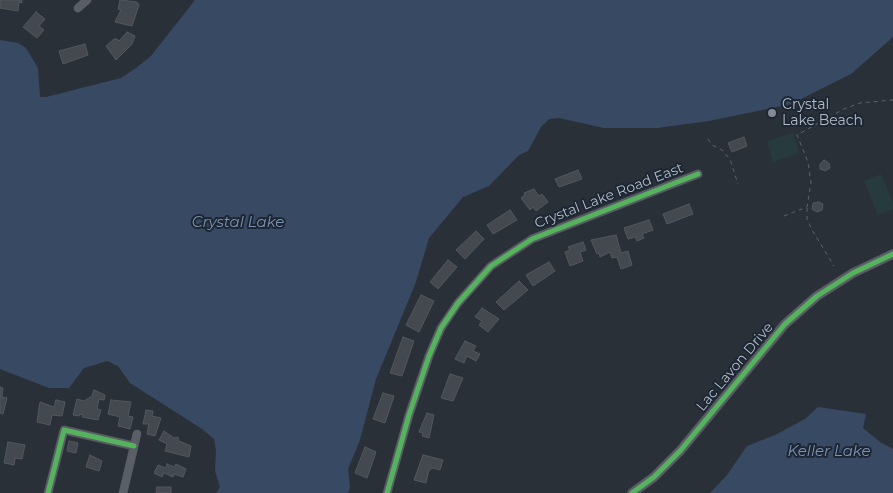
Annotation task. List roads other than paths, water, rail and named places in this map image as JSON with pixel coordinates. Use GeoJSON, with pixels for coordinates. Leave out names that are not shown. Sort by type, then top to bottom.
{"type":"FeatureCollection","features":[{"type":"Feature","properties":{"kind":"street"},"geometry":{"type":"LineString","coordinates":[[78,8],[87,0]]}},
{"type":"Feature","properties":{"kind":"street","name":"Crystal Lake Road East"},"geometry":{"type":"LineString","coordinates":[[387,493],[418,390],[442,328],[458,303],[491,266],[532,239],[698,174]]}},
{"type":"Feature","properties":{"kind":"street","name":"Lac Lavon Drive"},"geometry":{"type":"LineString","coordinates":[[632,493],[654,477],[680,451],[785,324],[817,296],[838,282],[893,254]]}},
{"type":"Feature","properties":{"kind":"street"},"geometry":{"type":"LineString","coordinates":[[48,493],[64,430],[134,446]]}},
{"type":"Feature","properties":{"kind":"street"},"geometry":{"type":"LineString","coordinates":[[123,493],[137,434]]}},
{"type":"Feature","properties":{"kind":"water","name":"Crystal Lake"},"geometry":{"type":"Polygon","coordinates":[[[195,0],[893,0],[893,37],[851,74],[791,104],[709,121],[657,128],[604,128],[559,118],[549,119],[541,127],[528,151],[519,155],[489,186],[463,197],[429,238],[416,282],[376,379],[360,440],[348,469],[350,487],[348,493],[216,493],[220,487],[215,471],[216,450],[214,439],[202,429],[130,383],[118,366],[107,361],[84,368],[69,388],[49,388],[0,369],[0,40],[18,43],[26,48],[38,68],[40,97],[46,97],[121,78],[151,56],[195,0]]]}},
{"type":"Feature","properties":{"kind":"water","name":"Keller Lake"},"geometry":{"type":"Polygon","coordinates":[[[818,407],[866,414],[863,428],[880,442],[893,449],[893,493],[710,493],[727,475],[747,446],[775,435],[805,419],[818,407]]]}},
{"type":"Feature","properties":{"kind":"place","name":"Crystal Lake Beach"},"geometry":{"type":"Point","coordinates":[772,113]}}]}
